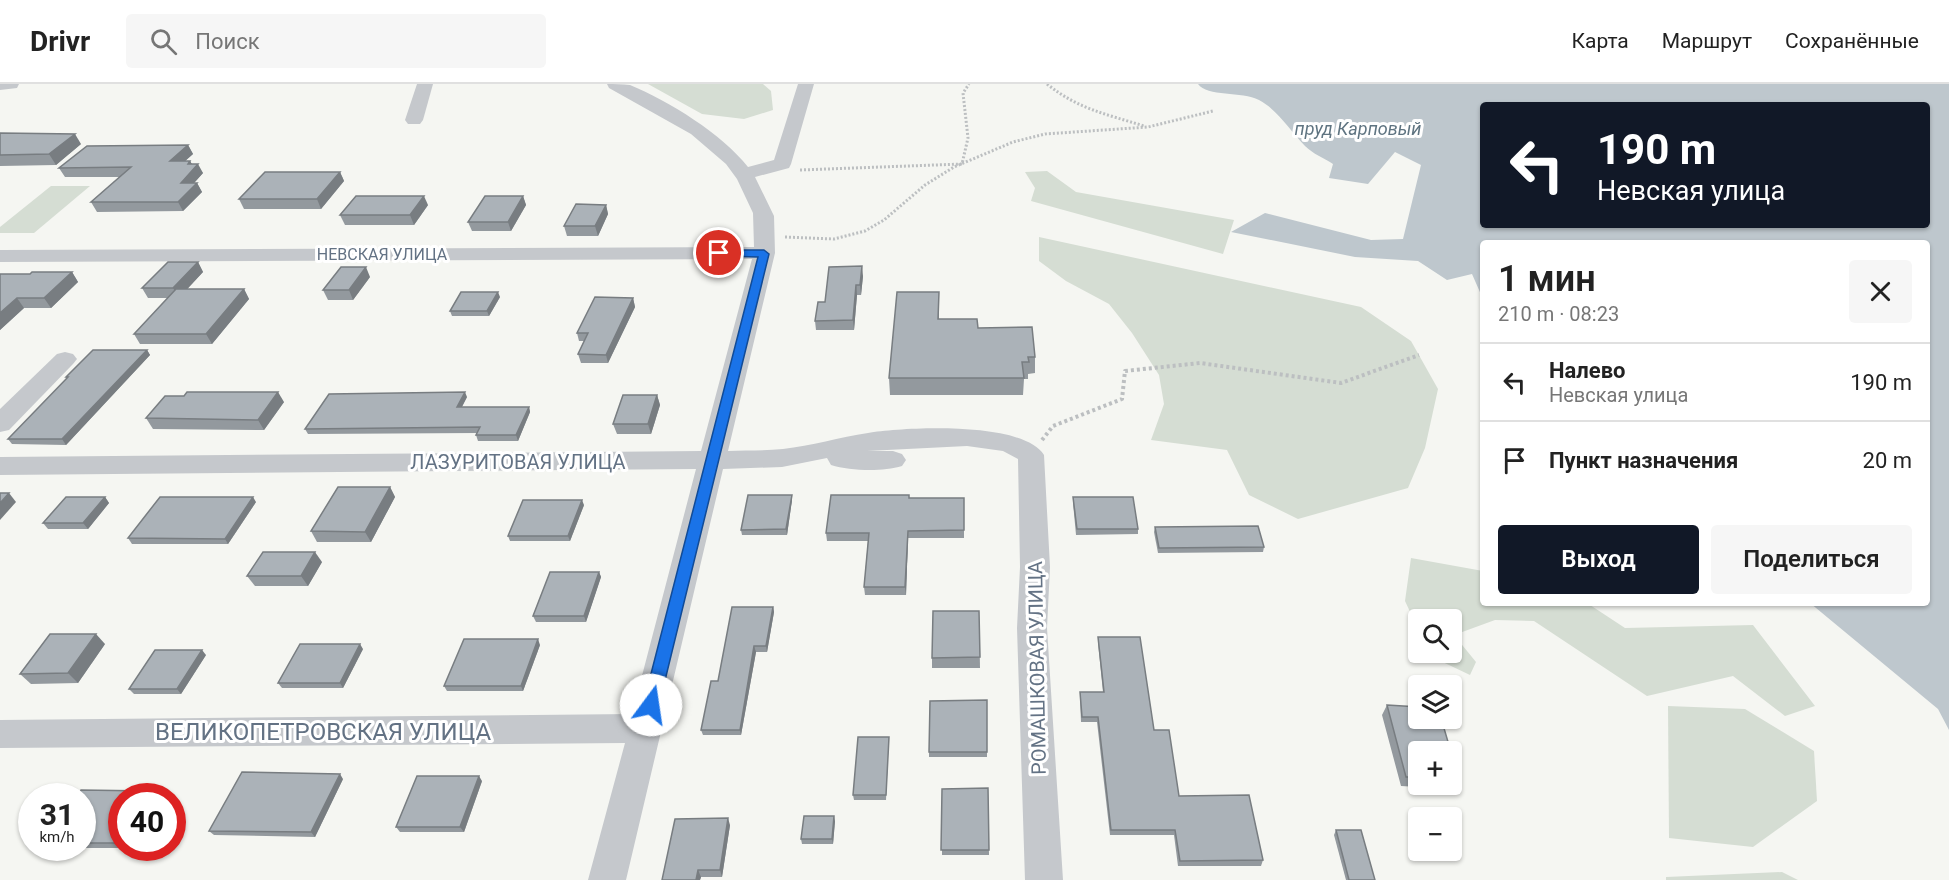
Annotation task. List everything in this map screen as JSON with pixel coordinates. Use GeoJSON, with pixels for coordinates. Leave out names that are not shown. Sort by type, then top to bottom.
{"type":"FeatureCollection","features":[{"type":"Feature","properties":{"kind":"street"},"geometry":{"type":"LineString","coordinates":[[0,85],[11,84]]}},
{"type":"Feature","properties":{"kind":"street"},"geometry":{"type":"LineString","coordinates":[[414,120],[425,84]]}},
{"type":"Feature","properties":{"kind":"street"},"geometry":{"type":"LineString","coordinates":[[608,880],[714,459],[772,245],[753,188],[735,161],[712,140],[615,84]]}},
{"type":"Feature","properties":{"kind":"street"},"geometry":{"type":"LineString","coordinates":[[744,174],[782,164],[806,84]]}},
{"type":"Feature","properties":{"kind":"street","name":"НЕВСКАЯ УЛИЦА"},"geometry":{"type":"LineString","coordinates":[[0,256],[772,245]]}},
{"type":"Feature","properties":{"kind":"street"},"geometry":{"type":"LineString","coordinates":[[0,424],[65,359]]}},
{"type":"Feature","properties":{"kind":"street","name":"ЛАЗУРИТОВАЯ УЛИЦА"},"geometry":{"type":"LineString","coordinates":[[0,466],[782,458],[871,441],[967,437],[1009,443],[1031,455]]}},
{"type":"Feature","properties":{"kind":"street","name":"РОМАШКОВАЯ УЛИЦА"},"geometry":{"type":"LineString","coordinates":[[1031,455],[1035,567],[1032,628],[1044,880]]}},
{"type":"Feature","properties":{"kind":"street"},"geometry":{"type":"LineString","coordinates":[[782,458],[893,460]]}},
{"type":"Feature","properties":{"kind":"street","name":"ВЕЛИКОПЕТРОВСКАЯ УЛИЦА"},"geometry":{"type":"LineString","coordinates":[[0,734],[645,728]]}},
{"type":"Feature","properties":{"kind":"path"},"geometry":{"type":"LineString","coordinates":[[962,164],[967,152],[970,129],[963,93],[969,84]]}},
{"type":"Feature","properties":{"kind":"path"},"geometry":{"type":"LineString","coordinates":[[1047,84],[1066,100],[1079,106],[1148,127]]}},
{"type":"Feature","properties":{"kind":"path"},"geometry":{"type":"LineString","coordinates":[[772,245],[834,239],[865,231],[884,220],[925,185],[962,164],[1013,142],[1045,134],[1148,127],[1213,111]]}},
{"type":"Feature","properties":{"kind":"path"},"geometry":{"type":"LineString","coordinates":[[771,167],[810,171],[962,164]]}},
{"type":"Feature","properties":{"kind":"path"},"geometry":{"type":"LineString","coordinates":[[1031,455],[1053,426],[1122,399],[1125,372],[1200,363],[1341,383],[1419,355]]}},
{"type":"Feature","properties":{"kind":"shaded area"},"geometry":{"type":"Polygon","coordinates":[[[648,84],[763,84],[771,91],[773,110],[744,119],[702,114],[648,84]]]}},
{"type":"Feature","properties":{"kind":"shaded area"},"geometry":{"type":"Polygon","coordinates":[[[1047,171],[1076,192],[1234,220],[1223,254],[1031,201],[1035,188],[1025,172],[1047,171]]]}},
{"type":"Feature","properties":{"kind":"shaded area"},"geometry":{"type":"Polygon","coordinates":[[[51,186],[90,186],[34,233],[0,233],[0,227],[51,186]]]}},
{"type":"Feature","properties":{"kind":"shaded area"},"geometry":{"type":"Polygon","coordinates":[[[1039,237],[1361,307],[1411,341],[1438,389],[1425,448],[1408,488],[1298,519],[1249,495],[1227,450],[1151,440],[1164,404],[1159,375],[1132,333],[1109,304],[1066,281],[1039,261],[1039,237]]]}},
{"type":"Feature","properties":{"kind":"shaded area"},"geometry":{"type":"Polygon","coordinates":[[[1411,558],[1480,570],[1480,606],[1592,606],[1625,628],[1753,625],[1815,706],[1785,716],[1733,676],[1647,696],[1534,621],[1495,620],[1462,632],[1462,609],[1409,609],[1405,601],[1411,558]]]}},
{"type":"Feature","properties":{"kind":"shaded area"},"geometry":{"type":"Polygon","coordinates":[[[1462,645],[1476,662],[1470,675],[1445,663],[1462,663],[1462,645]]]}},
{"type":"Feature","properties":{"kind":"shaded area"},"geometry":{"type":"Polygon","coordinates":[[[1668,706],[1745,709],[1814,751],[1817,801],[1753,847],[1669,838],[1668,706]]]}},
{"type":"Feature","properties":{"kind":"shaded area"},"geometry":{"type":"Polygon","coordinates":[[[1782,872],[1798,880],[1666,880],[1666,877],[1782,872]]]}},
{"type":"Feature","properties":{"kind":"water","name":"пруд Карповый"},"geometry":{"type":"Polygon","coordinates":[[[1198,84],[1949,84],[1949,730],[1938,709],[1814,606],[1930,606],[1930,240],[1480,240],[1480,292],[1472,274],[1447,280],[1418,261],[1355,257],[1231,232],[1265,213],[1371,240],[1403,239],[1421,165],[1395,152],[1368,184],[1329,178],[1333,164],[1308,149],[1266,104],[1252,97],[1209,91],[1198,84]]]}},
{"type":"Feature","properties":{"kind":"building"},"geometry":{"type":"Polygon","coordinates":[[[0,133],[75,134],[49,154],[0,155],[0,133]]]}},
{"type":"Feature","properties":{"kind":"building"},"geometry":{"type":"Polygon","coordinates":[[[188,145],[170,161],[190,161],[188,164],[198,164],[181,183],[197,183],[178,202],[91,202],[131,167],[59,168],[87,146],[188,145]]]}},
{"type":"Feature","properties":{"kind":"building"},"geometry":{"type":"Polygon","coordinates":[[[265,172],[340,172],[317,199],[239,199],[265,172]]]}},
{"type":"Feature","properties":{"kind":"building"},"geometry":{"type":"Polygon","coordinates":[[[356,196],[424,196],[410,215],[340,215],[356,196]]]}},
{"type":"Feature","properties":{"kind":"building"},"geometry":{"type":"Polygon","coordinates":[[[485,196],[523,196],[508,222],[468,222],[485,196]]]}},
{"type":"Feature","properties":{"kind":"building"},"geometry":{"type":"Polygon","coordinates":[[[576,204],[606,205],[595,226],[564,226],[576,204]]]}},
{"type":"Feature","properties":{"kind":"building"},"geometry":{"type":"Polygon","coordinates":[[[168,262],[198,262],[173,288],[142,288],[168,262]]]}},
{"type":"Feature","properties":{"kind":"building"},"geometry":{"type":"Polygon","coordinates":[[[862,266],[860,285],[856,285],[853,320],[815,321],[818,302],[825,302],[829,267],[862,266]]]}},
{"type":"Feature","properties":{"kind":"building"},"geometry":{"type":"Polygon","coordinates":[[[341,267],[366,267],[349,290],[323,290],[341,267]]]}},
{"type":"Feature","properties":{"kind":"building"},"geometry":{"type":"Polygon","coordinates":[[[32,272],[72,272],[44,298],[17,298],[0,313],[0,274],[30,274],[32,272]]]}},
{"type":"Feature","properties":{"kind":"building"},"geometry":{"type":"Polygon","coordinates":[[[176,289],[244,289],[206,334],[134,334],[176,289]]]}},
{"type":"Feature","properties":{"kind":"building"},"geometry":{"type":"Polygon","coordinates":[[[461,292],[498,292],[487,311],[450,311],[461,292]]]}},
{"type":"Feature","properties":{"kind":"building"},"geometry":{"type":"Polygon","coordinates":[[[897,292],[939,292],[938,319],[977,319],[978,328],[1032,327],[1035,357],[1028,357],[1029,362],[1022,362],[1024,378],[889,378],[897,292]]]}},
{"type":"Feature","properties":{"kind":"building"},"geometry":{"type":"Polygon","coordinates":[[[595,297],[633,298],[606,355],[578,354],[588,333],[577,333],[595,297]]]}},
{"type":"Feature","properties":{"kind":"building"},"geometry":{"type":"Polygon","coordinates":[[[93,350],[147,350],[62,439],[8,439],[68,377],[66,377],[93,350]]]}},
{"type":"Feature","properties":{"kind":"building"},"geometry":{"type":"Polygon","coordinates":[[[187,392],[278,392],[258,420],[146,418],[165,396],[184,396],[187,392]]]}},
{"type":"Feature","properties":{"kind":"building"},"geometry":{"type":"Polygon","coordinates":[[[465,392],[457,407],[529,407],[516,435],[476,435],[480,427],[305,429],[329,394],[465,392]]]}},
{"type":"Feature","properties":{"kind":"building"},"geometry":{"type":"Polygon","coordinates":[[[623,395],[657,395],[648,424],[613,424],[623,395]]]}},
{"type":"Feature","properties":{"kind":"building"},"geometry":{"type":"Polygon","coordinates":[[[338,487],[390,487],[365,532],[311,531],[338,487]]]}},
{"type":"Feature","properties":{"kind":"building"},"geometry":{"type":"Polygon","coordinates":[[[0,493],[9,493],[0,503],[0,493]]]}},
{"type":"Feature","properties":{"kind":"building"},"geometry":{"type":"Polygon","coordinates":[[[748,495],[792,495],[786,529],[741,530],[748,495]]]}},
{"type":"Feature","properties":{"kind":"building"},"geometry":{"type":"Polygon","coordinates":[[[831,495],[964,498],[964,530],[908,531],[905,587],[864,587],[869,533],[826,533],[831,495]]]}},
{"type":"Feature","properties":{"kind":"building"},"geometry":{"type":"Polygon","coordinates":[[[66,497],[105,497],[83,523],[43,523],[66,497]]]}},
{"type":"Feature","properties":{"kind":"building"},"geometry":{"type":"Polygon","coordinates":[[[160,497],[253,497],[225,539],[128,538],[160,497]]]}},
{"type":"Feature","properties":{"kind":"building"},"geometry":{"type":"Polygon","coordinates":[[[1073,497],[1133,497],[1138,529],[1077,529],[1073,497]]]}},
{"type":"Feature","properties":{"kind":"building"},"geometry":{"type":"Polygon","coordinates":[[[523,500],[582,500],[568,536],[508,536],[523,500]]]}},
{"type":"Feature","properties":{"kind":"building"},"geometry":{"type":"Polygon","coordinates":[[[1258,526],[1264,547],[1159,548],[1155,527],[1258,526]]]}},
{"type":"Feature","properties":{"kind":"building"},"geometry":{"type":"Polygon","coordinates":[[[263,552],[315,552],[301,576],[247,576],[263,552]]]}},
{"type":"Feature","properties":{"kind":"building"},"geometry":{"type":"Polygon","coordinates":[[[550,572],[599,572],[584,616],[533,616],[550,572]]]}},
{"type":"Feature","properties":{"kind":"building"},"geometry":{"type":"Polygon","coordinates":[[[732,607],[773,607],[766,646],[754,646],[740,730],[701,730],[711,681],[718,681],[732,607]]]}},
{"type":"Feature","properties":{"kind":"building"},"geometry":{"type":"Polygon","coordinates":[[[933,611],[979,611],[980,657],[932,658],[933,611]]]}},
{"type":"Feature","properties":{"kind":"building"},"geometry":{"type":"Polygon","coordinates":[[[50,634],[96,634],[68,673],[20,674],[50,634]]]}},
{"type":"Feature","properties":{"kind":"building"},"geometry":{"type":"Polygon","coordinates":[[[1098,637],[1140,637],[1154,730],[1169,730],[1179,796],[1249,795],[1263,860],[1180,861],[1175,830],[1111,830],[1098,717],[1082,717],[1080,692],[1104,692],[1098,637]]]}},
{"type":"Feature","properties":{"kind":"building"},"geometry":{"type":"Polygon","coordinates":[[[464,639],[538,639],[521,686],[444,686],[464,639]]]}},
{"type":"Feature","properties":{"kind":"building"},"geometry":{"type":"Polygon","coordinates":[[[300,644],[360,644],[340,683],[278,683],[300,644]]]}},
{"type":"Feature","properties":{"kind":"building"},"geometry":{"type":"Polygon","coordinates":[[[155,650],[202,650],[177,689],[129,689],[155,650]]]}},
{"type":"Feature","properties":{"kind":"building"},"geometry":{"type":"Polygon","coordinates":[[[987,700],[987,752],[929,752],[930,701],[987,700]]]}},
{"type":"Feature","properties":{"kind":"building"},"geometry":{"type":"Polygon","coordinates":[[[1387,705],[1408,706],[1408,729],[1444,729],[1448,741],[1408,741],[1408,777],[1406,777],[1387,705]]]}},
{"type":"Feature","properties":{"kind":"building"},"geometry":{"type":"Polygon","coordinates":[[[858,737],[889,737],[886,795],[853,795],[858,737]]]}},
{"type":"Feature","properties":{"kind":"building"},"geometry":{"type":"Polygon","coordinates":[[[242,772],[340,774],[311,832],[209,831],[242,772]]]}},
{"type":"Feature","properties":{"kind":"building"},"geometry":{"type":"Polygon","coordinates":[[[417,776],[479,776],[460,827],[396,827],[417,776]]]}},
{"type":"Feature","properties":{"kind":"building"},"geometry":{"type":"Polygon","coordinates":[[[988,788],[989,850],[941,850],[942,789],[988,788]]]}},
{"type":"Feature","properties":{"kind":"building"},"geometry":{"type":"Polygon","coordinates":[[[96,790],[108,790],[108,843],[96,843],[96,790]]]}},
{"type":"Feature","properties":{"kind":"building"},"geometry":{"type":"Polygon","coordinates":[[[804,816],[834,816],[832,839],[801,839],[804,816]]]}},
{"type":"Feature","properties":{"kind":"building"},"geometry":{"type":"Polygon","coordinates":[[[728,818],[720,870],[698,870],[696,880],[662,880],[675,819],[728,818]]]}},
{"type":"Feature","properties":{"kind":"building"},"geometry":{"type":"Polygon","coordinates":[[[1336,830],[1361,830],[1375,880],[1349,880],[1336,830]]]}},
{"type":"Feature","properties":{"kind":"route"},"geometry":{"type":"LineString","coordinates":[[651,705],[764,254],[719,253]]}}]}
